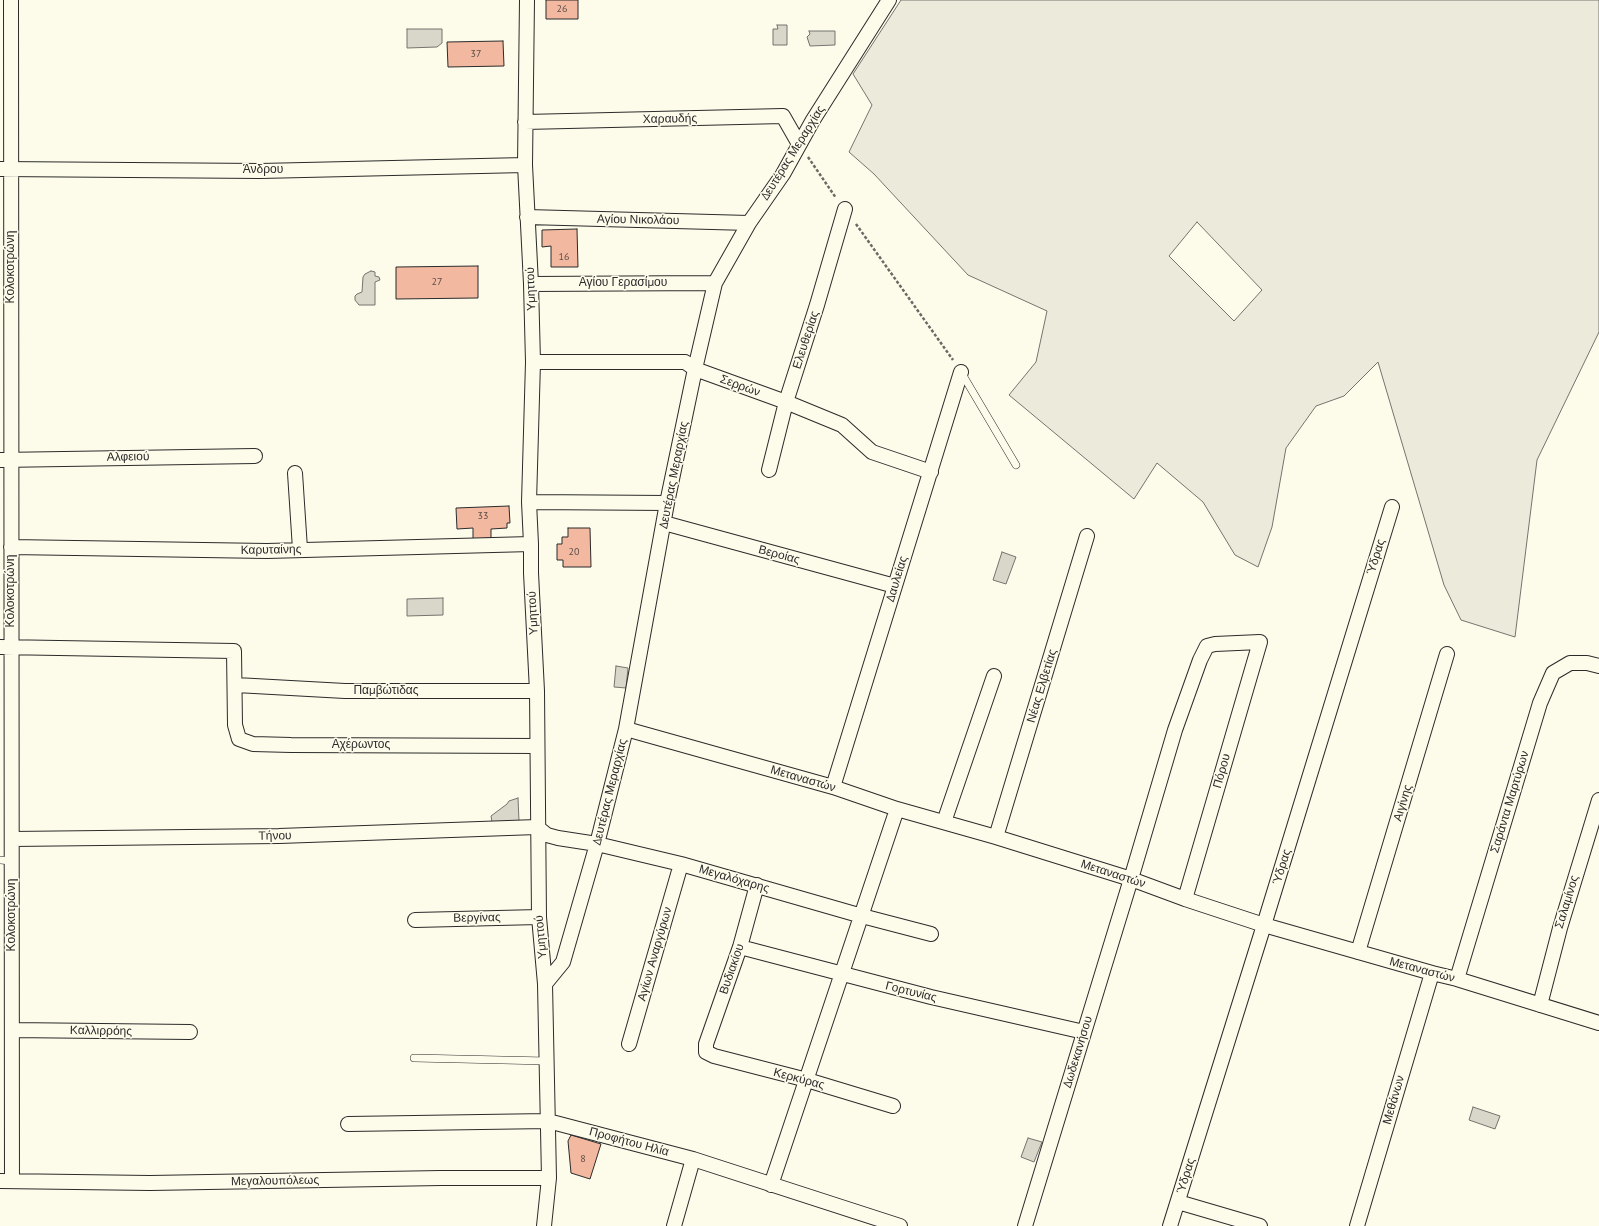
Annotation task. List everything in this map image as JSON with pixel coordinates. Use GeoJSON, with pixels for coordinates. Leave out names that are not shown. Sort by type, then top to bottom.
{"type":"FeatureCollection","features":[{"type":"Feature","properties":{"kind":"street","name":"Κολοκοτρώνη"},"geometry":{"type":"LineString","coordinates":[[6,1181],[12,1030],[6,860],[12,839],[6,648],[12,547],[6,460],[6,169],[11,0]]}},
{"type":"Feature","properties":{"kind":"street","name":"Υμηττού"},"geometry":{"type":"LineString","coordinates":[[527,0],[525,165],[533,362],[529,502],[537,691],[537,827],[539,917],[545,984],[549,1178],[544,1226]]}},
{"type":"Feature","properties":{"kind":"street","name":"Δευτέρας Μεραρχίας"},"geometry":{"type":"LineString","coordinates":[[545,984],[563,962],[597,844],[626,729],[667,503],[695,369],[715,283],[749,223],[783,174],[799,144],[889,0]]}},
{"type":"Feature","properties":{"kind":"street","name":"Χαραυδής"},"geometry":{"type":"LineString","coordinates":[[525,122],[783,116],[799,144]]}},
{"type":"Feature","properties":{"kind":"street","name":"Άνδρου"},"geometry":{"type":"LineString","coordinates":[[6,169],[260,171],[525,165]]}},
{"type":"Feature","properties":{"kind":"street","name":"Ελευθερίας"},"geometry":{"type":"LineString","coordinates":[[769,470],[786,402],[817,305],[845,209]]}},
{"type":"Feature","properties":{"kind":"street","name":"Αγίου Νικολάου"},"geometry":{"type":"LineString","coordinates":[[527,217],[749,223]]}},
{"type":"Feature","properties":{"kind":"street","name":"Αγίου Γερασίμου"},"geometry":{"type":"LineString","coordinates":[[531,284],[715,283]]}},
{"type":"Feature","properties":{"kind":"street","name":"Σερρών"},"geometry":{"type":"LineString","coordinates":[[533,362],[685,362],[695,369],[786,402],[842,425],[872,452],[931,472]]}},
{"type":"Feature","properties":{"kind":"street","name":"Δαυλείας"},"geometry":{"type":"LineString","coordinates":[[833,787],[961,372]]}},
{"type":"Feature","properties":{"kind":"street","name":"Αλφειού"},"geometry":{"type":"LineString","coordinates":[[6,460],[255,456]]}},
{"type":"Feature","properties":{"kind":"street"},"geometry":{"type":"LineString","coordinates":[[295,473],[300,549]]}},
{"type":"Feature","properties":{"kind":"street"},"geometry":{"type":"LineString","coordinates":[[529,502],[667,503]]}},
{"type":"Feature","properties":{"kind":"street","name":"Ύδρας"},"geometry":{"type":"LineString","coordinates":[[1170,1226],[1392,507]]}},
{"type":"Feature","properties":{"kind":"street","name":"Βεροίας"},"geometry":{"type":"LineString","coordinates":[[664,523],[895,586]]}},
{"type":"Feature","properties":{"kind":"street","name":"Νέας Ελβετίας"},"geometry":{"type":"LineString","coordinates":[[996,837],[1087,536]]}},
{"type":"Feature","properties":{"kind":"street","name":"Καρυταίνης"},"geometry":{"type":"LineString","coordinates":[[12,547],[267,551],[531,544]]}},
{"type":"Feature","properties":{"kind":"street","name":"Δωδεκανήσου"},"geometry":{"type":"LineString","coordinates":[[1024,1226],[1176,730],[1200,660],[1207,646],[1215,644],[1260,642]]}},
{"type":"Feature","properties":{"kind":"street","name":"Πόρου"},"geometry":{"type":"LineString","coordinates":[[1185,899],[1260,642]]}},
{"type":"Feature","properties":{"kind":"street"},"geometry":{"type":"LineString","coordinates":[[6,648],[234,651],[236,686]]}},
{"type":"Feature","properties":{"kind":"street","name":"Αιγίνης"},"geometry":{"type":"LineString","coordinates":[[1358,952],[1447,654]]}},
{"type":"Feature","properties":{"kind":"street","name":"Σαράντα Μαρτύρων"},"geometry":{"type":"LineString","coordinates":[[1457,979],[1540,703],[1552,673],[1570,663],[1586,663],[1599,666]]}},
{"type":"Feature","properties":{"kind":"street"},"geometry":{"type":"LineString","coordinates":[[944,822],[994,676]]}},
{"type":"Feature","properties":{"kind":"street","name":"Παμβώτιδας"},"geometry":{"type":"LineString","coordinates":[[236,686],[345,691],[537,691]]}},
{"type":"Feature","properties":{"kind":"street","name":"Αχέρωντος"},"geometry":{"type":"LineString","coordinates":[[236,686],[235,725],[239,739],[253,744],[537,746]]}},
{"type":"Feature","properties":{"kind":"street","name":"Μεταναστών"},"geometry":{"type":"LineString","coordinates":[[626,729],[833,787],[897,809],[996,837],[1131,879],[1185,899],[1264,925],[1457,979],[1599,1022]]}},
{"type":"Feature","properties":{"kind":"street","name":"Σαλαμίνος"},"geometry":{"type":"LineString","coordinates":[[1540,1005],[1560,928],[1599,800]]}},
{"type":"Feature","properties":{"kind":"street"},"geometry":{"type":"LineString","coordinates":[[772,1185],[897,809]]}},
{"type":"Feature","properties":{"kind":"street","name":"Τήνου"},"geometry":{"type":"LineString","coordinates":[[12,839],[279,836],[537,827]]}},
{"type":"Feature","properties":{"kind":"street","name":"Μεγαλόχαρης"},"geometry":{"type":"LineString","coordinates":[[537,827],[548,835],[558,838],[597,844],[680,864],[931,934]]}},
{"type":"Feature","properties":{"kind":"street","name":"Αγίων Αναργύρων"},"geometry":{"type":"LineString","coordinates":[[629,1044],[680,864]]}},
{"type":"Feature","properties":{"kind":"street","name":"Βυδιακίου"},"geometry":{"type":"LineString","coordinates":[[706,1052],[706,1044],[740,947],[757,885]]}},
{"type":"Feature","properties":{"kind":"street","name":"Βεργίνας"},"geometry":{"type":"LineString","coordinates":[[415,920],[539,917]]}},
{"type":"Feature","properties":{"kind":"street","name":"Γορτυνίας"},"geometry":{"type":"LineString","coordinates":[[740,947],[931,997],[1084,1032]]}},
{"type":"Feature","properties":{"kind":"street","name":"Μεθάνων"},"geometry":{"type":"LineString","coordinates":[[1357,1226],[1432,973]]}},
{"type":"Feature","properties":{"kind":"street","name":"Καλλιρρόης"},"geometry":{"type":"LineString","coordinates":[[12,1030],[190,1032]]}},
{"type":"Feature","properties":{"kind":"street","name":"Κερκύρας"},"geometry":{"type":"LineString","coordinates":[[706,1052],[714,1056],[807,1080],[893,1106]]}},
{"type":"Feature","properties":{"kind":"street","name":"Προφήτου Ηλία"},"geometry":{"type":"LineString","coordinates":[[348,1124],[548,1121],[693,1159],[900,1226]]}},
{"type":"Feature","properties":{"kind":"street"},"geometry":{"type":"LineString","coordinates":[[674,1226],[693,1159]]}},
{"type":"Feature","properties":{"kind":"street","name":"Μεγαλουπόλεως"},"geometry":{"type":"LineString","coordinates":[[6,1181],[150,1182],[549,1178]]}},
{"type":"Feature","properties":{"kind":"street"},"geometry":{"type":"LineString","coordinates":[[1178,1202],[1260,1226]]}},
{"type":"Feature","properties":{"kind":"lane"},"geometry":{"type":"LineString","coordinates":[[961,372],[1016,465]]}},
{"type":"Feature","properties":{"kind":"lane"},"geometry":{"type":"LineString","coordinates":[[414,1058],[547,1061]]}},
{"type":"Feature","properties":{"kind":"path"},"geometry":{"type":"LineString","coordinates":[[799,144],[893,274],[961,372]]}},
{"type":"Feature","properties":{"kind":"shaded area"},"geometry":{"type":"Polygon","coordinates":[[[901,0],[1599,0],[1599,332],[1537,460],[1515,637],[1461,620],[1444,585],[1378,362],[1344,396],[1316,406],[1286,448],[1272,527],[1258,567],[1235,555],[1203,502],[1157,463],[1134,499],[1009,395],[1036,362],[1047,311],[968,275],[874,174],[849,152],[872,105],[853,74],[901,0]],[[1197,222],[1169,256],[1234,321],[1262,290],[1197,222]]]}},
{"type":"Feature","properties":{"kind":"shaded area"},"geometry":{"type":"Polygon","coordinates":[[[777,25],[787,25],[787,45],[773,45],[773,29],[778,29],[777,25]]]}},
{"type":"Feature","properties":{"kind":"shaded area"},"geometry":{"type":"Polygon","coordinates":[[[407,29],[442,29],[442,43],[437,47],[407,48],[407,29]]]}},
{"type":"Feature","properties":{"kind":"shaded area"},"geometry":{"type":"Polygon","coordinates":[[[809,31],[835,31],[835,45],[810,46],[807,37],[810,34],[809,31]]]}},
{"type":"Feature","properties":{"kind":"shaded area"},"geometry":{"type":"Polygon","coordinates":[[[371,271],[375,272],[375,276],[379,277],[380,280],[375,282],[375,305],[359,305],[355,300],[355,296],[362,292],[363,277],[371,271]]]}},
{"type":"Feature","properties":{"kind":"shaded area"},"geometry":{"type":"Polygon","coordinates":[[[1002,552],[1016,557],[1006,584],[993,580],[1002,552]]]}},
{"type":"Feature","properties":{"kind":"shaded area"},"geometry":{"type":"Polygon","coordinates":[[[443,598],[443,615],[407,616],[407,599],[443,598]]]}},
{"type":"Feature","properties":{"kind":"shaded area"},"geometry":{"type":"Polygon","coordinates":[[[616,666],[628,668],[626,688],[614,687],[616,666]]]}},
{"type":"Feature","properties":{"kind":"shaded area"},"geometry":{"type":"Polygon","coordinates":[[[518,798],[519,821],[492,822],[491,816],[509,801],[518,798]]]}},
{"type":"Feature","properties":{"kind":"shaded area"},"geometry":{"type":"Polygon","coordinates":[[[1473,1107],[1500,1116],[1495,1129],[1469,1120],[1473,1107]]]}},
{"type":"Feature","properties":{"kind":"shaded area"},"geometry":{"type":"Polygon","coordinates":[[[1028,1138],[1042,1142],[1034,1162],[1021,1157],[1028,1138]]]}},
{"type":"Feature","properties":{"kind":"building"},"geometry":{"type":"Polygon","coordinates":[[[546,0],[578,0],[578,19],[546,19],[546,0]]]}},
{"type":"Feature","properties":{"kind":"building"},"geometry":{"type":"Polygon","coordinates":[[[503,41],[504,66],[448,67],[447,42],[503,41]]]}},
{"type":"Feature","properties":{"kind":"building"},"geometry":{"type":"Polygon","coordinates":[[[577,229],[578,267],[551,267],[551,246],[542,247],[542,230],[577,229]]]}},
{"type":"Feature","properties":{"kind":"building"},"geometry":{"type":"Polygon","coordinates":[[[478,266],[478,298],[396,299],[396,267],[478,266]]]}},
{"type":"Feature","properties":{"kind":"building"},"geometry":{"type":"Polygon","coordinates":[[[509,506],[510,523],[507,523],[507,528],[491,529],[491,538],[473,539],[473,528],[457,529],[456,508],[509,506]]]}},
{"type":"Feature","properties":{"kind":"building"},"geometry":{"type":"Polygon","coordinates":[[[568,528],[590,528],[591,567],[563,567],[563,560],[557,560],[557,544],[562,544],[562,537],[568,537],[568,528]]]}},
{"type":"Feature","properties":{"kind":"building"},"geometry":{"type":"Polygon","coordinates":[[[571,1135],[601,1144],[590,1179],[571,1173],[568,1141],[571,1135]]]}}]}
